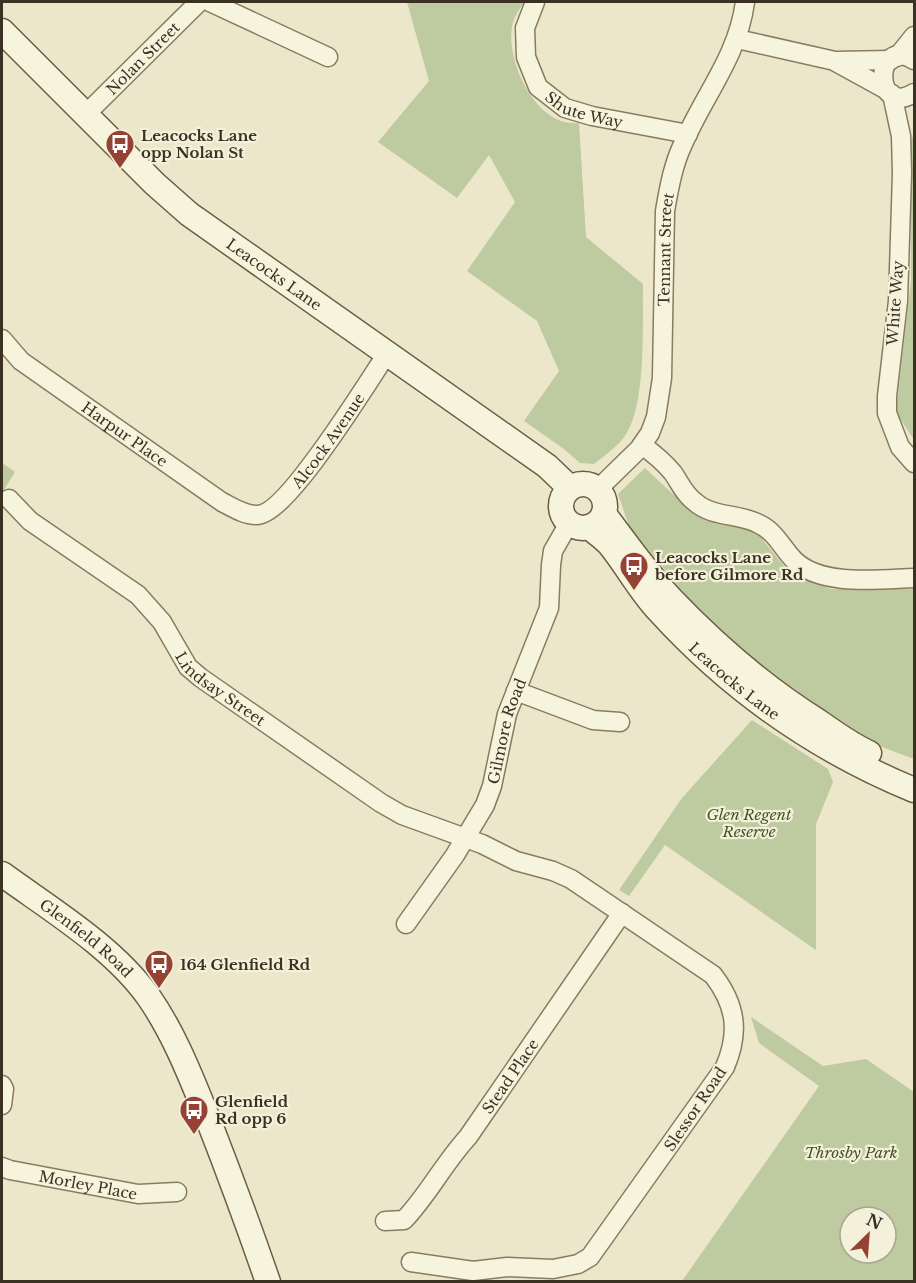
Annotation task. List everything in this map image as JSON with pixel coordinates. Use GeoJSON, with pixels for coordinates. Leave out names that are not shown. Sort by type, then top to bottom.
{"type":"FeatureCollection","features":[{"type":"Feature","properties":{"kind":"street","name":"Nolan Street"},"geometry":{"type":"LineString","coordinates":[[85,115],[199,2]]}},
{"type":"Feature","properties":{"kind":"street"},"geometry":{"type":"LineString","coordinates":[[210,2],[328,57]]}},
{"type":"Feature","properties":{"kind":"street","name":"Shute Way"},"geometry":{"type":"LineString","coordinates":[[535,2],[525,28],[525,57],[538,87],[565,108],[592,116],[688,134]]}},
{"type":"Feature","properties":{"kind":"street","name":"Tennant Street"},"geometry":{"type":"LineString","coordinates":[[598,489],[642,446],[656,417],[661,388],[665,211],[673,171],[688,134],[737,39],[744,2]]}},
{"type":"Feature","properties":{"kind":"street","name":"Leacocks Lane"},"geometry":{"type":"LineString","coordinates":[[2,31],[155,184],[189,214],[548,466],[570,488]]}},
{"type":"Feature","properties":{"kind":"street"},"geometry":{"type":"LineString","coordinates":[[737,39],[835,61],[901,59],[915,36]]}},
{"type":"Feature","properties":{"kind":"street","name":"White Way"},"geometry":{"type":"LineString","coordinates":[[901,59],[884,69],[882,74],[901,136],[902,173],[898,301],[887,413],[900,447],[915,463]]}},
{"type":"Feature","properties":{"kind":"street"},"geometry":{"type":"LineString","coordinates":[[835,61],[889,92],[904,97],[912,95]]}},
{"type":"Feature","properties":{"kind":"street","name":"White Way"},"geometry":{"type":"LineString","coordinates":[[901,136],[912,95]]}},
{"type":"Feature","properties":{"kind":"street","name":"Harpur Place"},"geometry":{"type":"LineString","coordinates":[[2,339],[21,361],[212,495],[240,511],[257,516]]}},
{"type":"Feature","properties":{"kind":"street","name":"Alcock Avenue"},"geometry":{"type":"LineString","coordinates":[[257,516],[267,512],[280,501],[308,471],[388,352]]}},
{"type":"Feature","properties":{"kind":"street"},"geometry":{"type":"LineString","coordinates":[[642,446],[668,467],[697,505],[707,511],[746,519],[767,528],[794,560],[820,575],[861,580],[915,578]]}},
{"type":"Feature","properties":{"kind":"street"},"geometry":{"type":"LineString","coordinates":[[586,484],[598,489],[604,498],[588,521],[562,513],[563,496],[570,488],[586,484]]}},
{"type":"Feature","properties":{"kind":"street","name":"Lindsay Street"},"geometry":{"type":"LineString","coordinates":[[9,498],[30,521],[138,595],[162,622],[188,667],[201,678],[381,803],[402,815],[466,838]]}},
{"type":"Feature","properties":{"kind":"street","name":"Leacocks Lane"},"geometry":{"type":"LineString","coordinates":[[588,521],[640,561],[671,598],[710,638],[751,674],[794,706],[862,750],[915,774]]}},
{"type":"Feature","properties":{"kind":"street","name":"Leacocks Lane"},"geometry":{"type":"LineString","coordinates":[[588,521],[609,543],[657,609],[737,686],[782,720],[832,751],[857,765],[915,790]]}},
{"type":"Feature","properties":{"kind":"street","name":"Gilmore Road"},"geometry":{"type":"LineString","coordinates":[[406,924],[466,838],[485,805],[516,691],[549,608],[553,551],[588,521]]}},
{"type":"Feature","properties":{"kind":"street"},"geometry":{"type":"LineString","coordinates":[[516,691],[593,720],[620,722]]}},
{"type":"Feature","properties":{"kind":"street","name":"Slessor Road"},"geometry":{"type":"LineString","coordinates":[[411,1262],[472,1271],[507,1266],[553,1269],[578,1264],[590,1257],[725,1067],[732,1050],[734,1019],[724,989],[713,975],[572,879],[553,871],[516,861],[466,838]]}},
{"type":"Feature","properties":{"kind":"street","name":"Glenfield Road"},"geometry":{"type":"LineString","coordinates":[[2,874],[99,947],[125,970],[148,996],[168,1030],[198,1094],[236,1190],[268,1281]]}},
{"type":"Feature","properties":{"kind":"street","name":"Stead Place"},"geometry":{"type":"LineString","coordinates":[[385,1221],[404,1220],[413,1210],[448,1159],[468,1137],[622,913]]}},
{"type":"Feature","properties":{"kind":"street"},"geometry":{"type":"LineString","coordinates":[[2,1085],[4,1089],[2,1105]]}},
{"type":"Feature","properties":{"kind":"street","name":"Morley Place"},"geometry":{"type":"LineString","coordinates":[[2,1167],[138,1194],[177,1192]]}},
{"type":"Feature","properties":{"kind":"green space"},"geometry":{"type":"Polygon","coordinates":[[[407,2],[524,2],[512,27],[511,42],[519,75],[538,104],[550,115],[564,122],[579,123],[586,237],[643,284],[642,363],[637,404],[625,436],[594,464],[580,463],[524,421],[559,371],[537,321],[467,271],[515,202],[489,155],[457,198],[378,142],[429,81],[407,2]]]}},
{"type":"Feature","properties":{"kind":"green space"},"geometry":{"type":"Polygon","coordinates":[[[914,134],[914,440],[896,412],[911,281],[911,140],[914,134]]]}},
{"type":"Feature","properties":{"kind":"green space"},"geometry":{"type":"Polygon","coordinates":[[[2,463],[15,472],[2,493],[2,463]]]}},
{"type":"Feature","properties":{"kind":"green space"},"geometry":{"type":"Polygon","coordinates":[[[645,468],[693,513],[755,530],[789,572],[831,589],[914,589],[914,759],[866,741],[774,681],[702,615],[629,526],[618,494],[645,468]]]}},
{"type":"Feature","properties":{"kind":"green space","name":"Glen Regent Reserve"},"geometry":{"type":"Polygon","coordinates":[[[752,720],[828,769],[833,782],[816,824],[816,950],[665,845],[629,896],[619,890],[682,798],[752,720]]]}},
{"type":"Feature","properties":{"kind":"green space","name":"Throsby Park"},"geometry":{"type":"Polygon","coordinates":[[[751,1017],[823,1066],[866,1059],[914,1092],[914,1281],[682,1281],[819,1086],[759,1043],[751,1017]]]}},
{"type":"Feature","properties":{"kind":"place","name":"Leacocks Lane opp Nolan St"},"geometry":{"type":"Point","coordinates":[120,170]}},
{"type":"Feature","properties":{"kind":"place","name":"Leacocks Lane before Gilmore Rd"},"geometry":{"type":"Point","coordinates":[634,592]}},
{"type":"Feature","properties":{"kind":"place","name":"164 Glenfield Rd"},"geometry":{"type":"Point","coordinates":[159,990]}},
{"type":"Feature","properties":{"kind":"place","name":"Glenfield Rd opp 6"},"geometry":{"type":"Point","coordinates":[194,1136]}}]}
